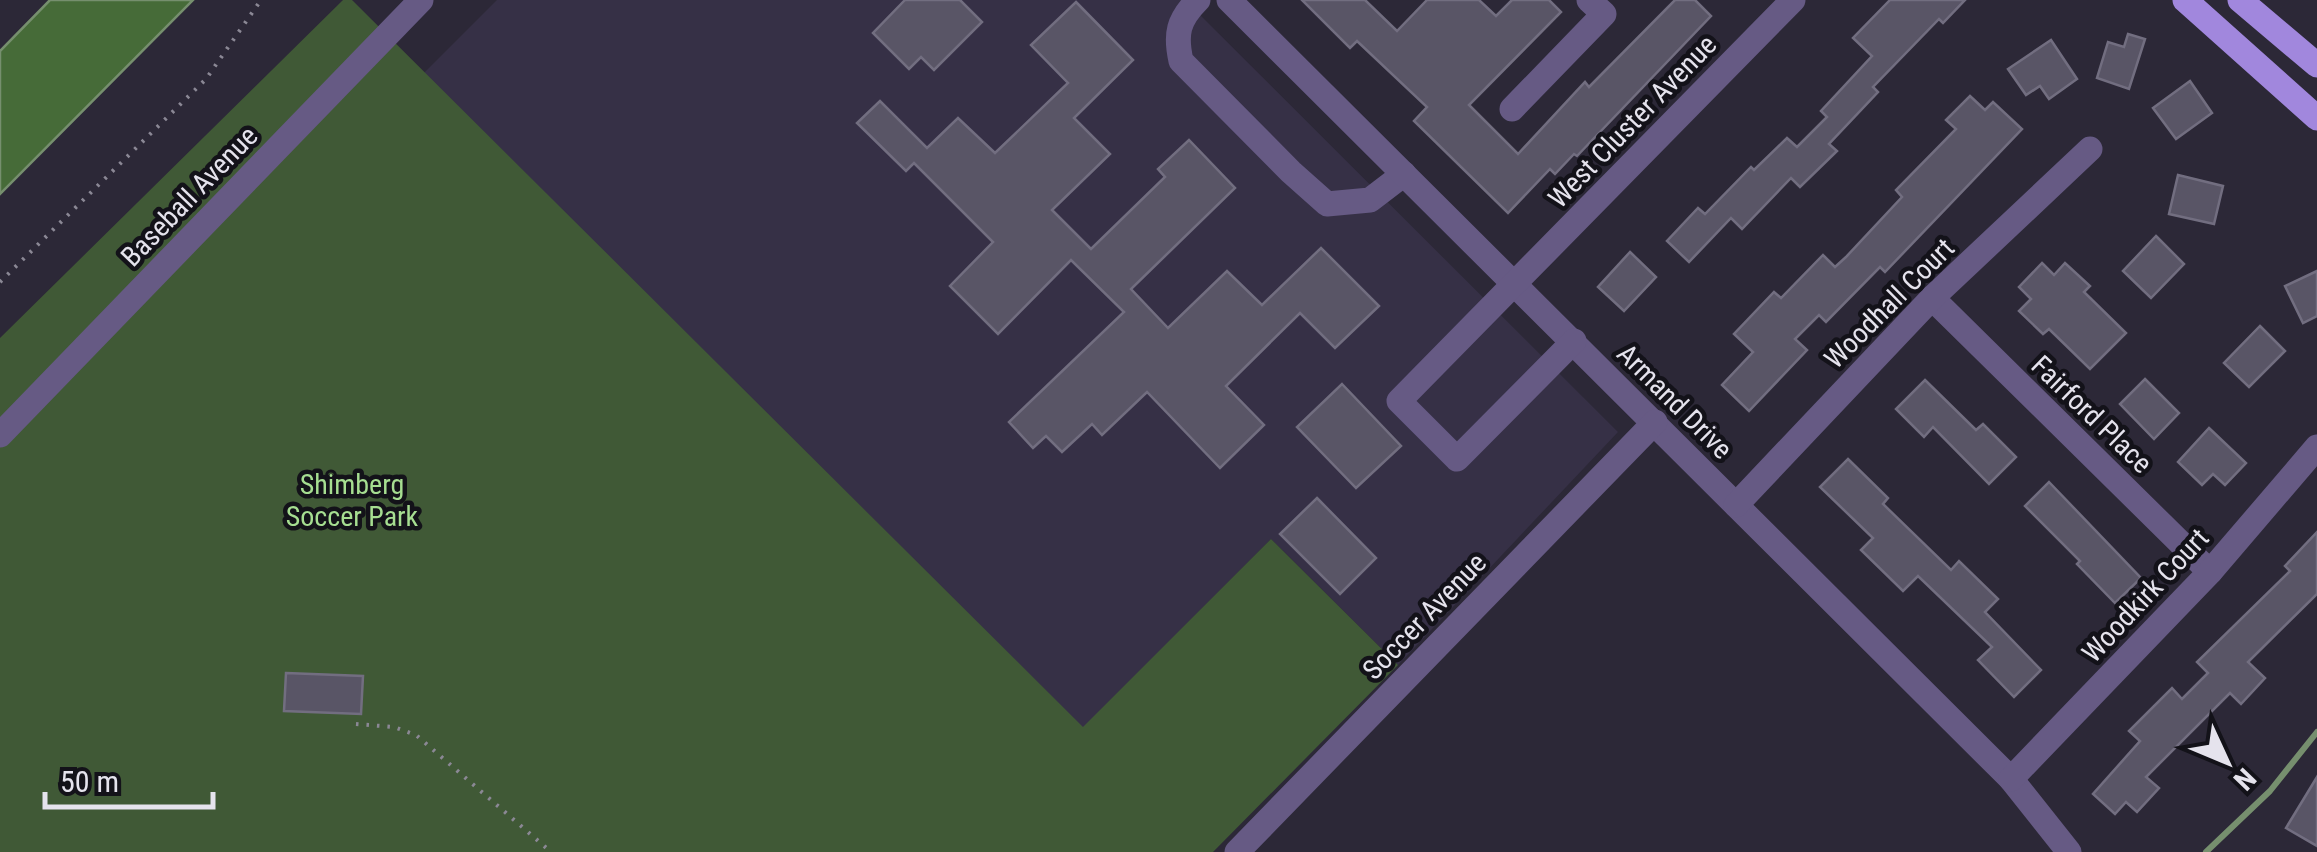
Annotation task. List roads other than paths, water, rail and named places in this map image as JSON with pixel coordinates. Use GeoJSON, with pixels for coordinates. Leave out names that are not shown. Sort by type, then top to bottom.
{"type":"FeatureCollection","features":[{"type":"Feature","properties":{"kind":"main road"},"geometry":{"type":"LineString","coordinates":[[2184,0],[2317,118]]}},
{"type":"Feature","properties":{"kind":"main road"},"geometry":{"type":"LineString","coordinates":[[2241,0],[2317,66]]}},
{"type":"Feature","properties":{"kind":"street","name":"Baseball Avenue"},"geometry":{"type":"LineString","coordinates":[[0,434],[421,0]]}},
{"type":"Feature","properties":{"kind":"street"},"geometry":{"type":"LineString","coordinates":[[1198,0],[1182,16],[1176,39],[1182,61],[1327,204],[1370,200],[1404,174]]}},
{"type":"Feature","properties":{"kind":"street","name":"Armand Drive"},"geometry":{"type":"LineString","coordinates":[[1230,0],[2012,778],[2070,852]]}},
{"type":"Feature","properties":{"kind":"street"},"geometry":{"type":"LineString","coordinates":[[1512,110],[1604,14],[1589,0]]}},
{"type":"Feature","properties":{"kind":"street","name":"West Cluster Avenue"},"geometry":{"type":"LineString","coordinates":[[1574,341],[1458,459],[1398,401],[1793,0]]}},
{"type":"Feature","properties":{"kind":"street"},"geometry":{"type":"LineString","coordinates":[[2216,27],[2241,0]]}},
{"type":"Feature","properties":{"kind":"street","name":"Woodhall Court"},"geometry":{"type":"LineString","coordinates":[[1736,505],[1932,298],[2090,149]]}},
{"type":"Feature","properties":{"kind":"street","name":"Fairford Place"},"geometry":{"type":"LineString","coordinates":[[1932,298],[2210,572]]}},
{"type":"Feature","properties":{"kind":"street","name":"Soccer Avenue"},"geometry":{"type":"LineString","coordinates":[[1237,852],[1655,422]]}},
{"type":"Feature","properties":{"kind":"street","name":"Woodkirk Court"},"geometry":{"type":"LineString","coordinates":[[2012,778],[2210,572],[2317,447]]}},
{"type":"Feature","properties":{"kind":"waterway"},"geometry":{"type":"LineString","coordinates":[[2206,852],[2270,791],[2317,732]]}},
{"type":"Feature","properties":{"kind":"park label","name":"Shimberg Soccer Park"},"geometry":{"type":"Point","coordinates":[352,500]}}]}
